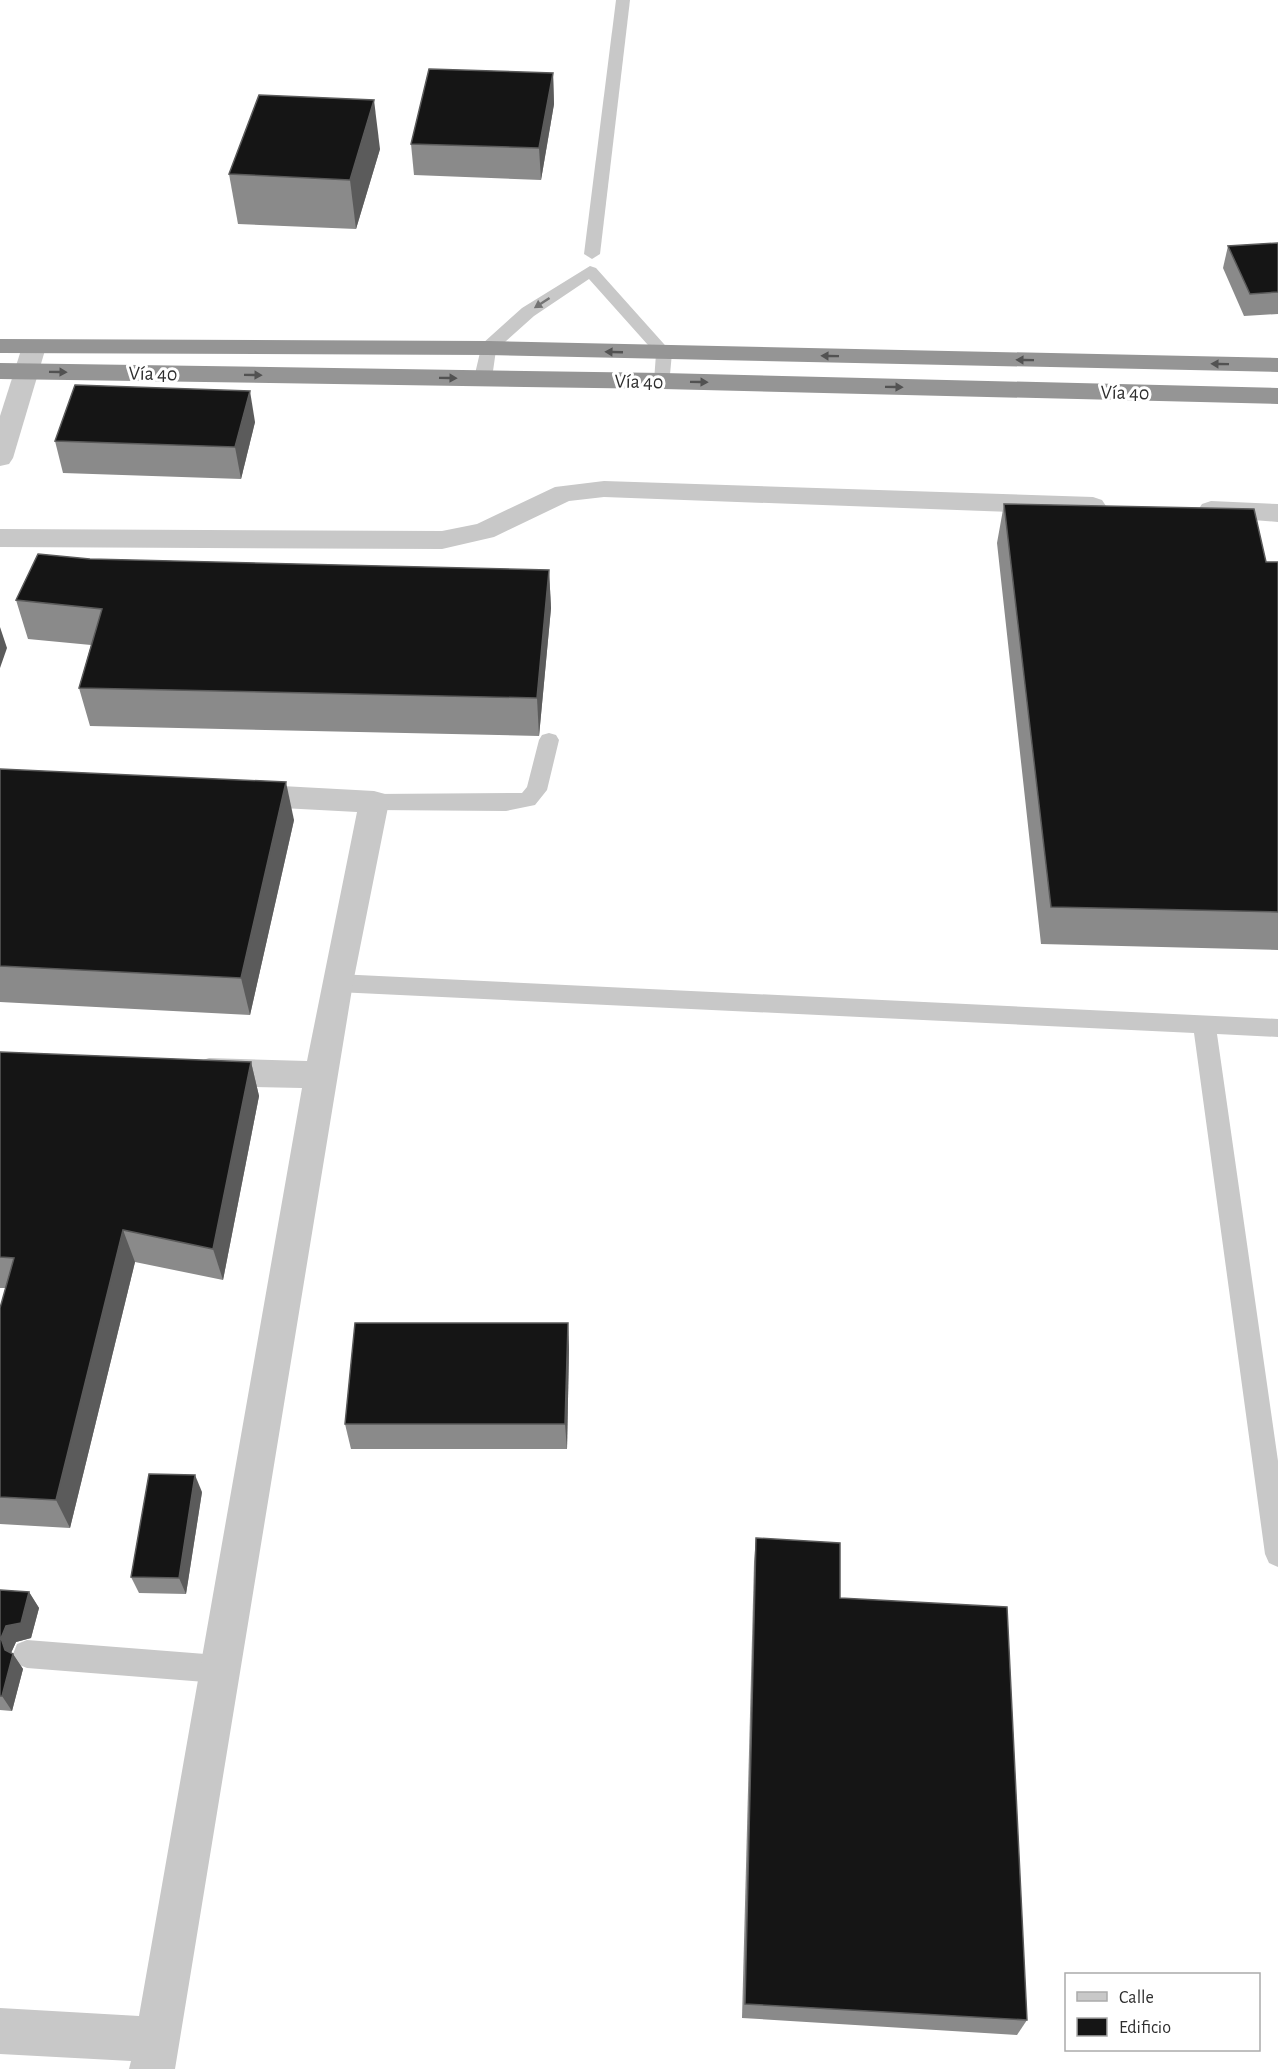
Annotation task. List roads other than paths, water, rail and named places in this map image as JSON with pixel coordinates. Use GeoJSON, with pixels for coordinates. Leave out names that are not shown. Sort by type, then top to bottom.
{"type":"FeatureCollection","features":[{"type":"Feature","properties":{"kind":"highway","name":"Vía 40"},"geometry":{"type":"LineString","coordinates":[[0,346],[488,348],[1278,365]]}},
{"type":"Feature","properties":{"kind":"highway","name":"Vía 40"},"geometry":{"type":"LineString","coordinates":[[0,371],[663,381],[1278,396]]}},
{"type":"Feature","properties":{"kind":"street"},"geometry":{"type":"LineString","coordinates":[[0,458],[34,347]]}},
{"type":"Feature","properties":{"kind":"street"},"geometry":{"type":"LineString","coordinates":[[0,538],[442,540],[484,531],[564,493],[604,489],[1112,507]]}},
{"type":"Feature","properties":{"kind":"street"},"geometry":{"type":"LineString","coordinates":[[1183,509],[1278,513]]}},
{"type":"Feature","properties":{"kind":"street"},"geometry":{"type":"LineString","coordinates":[[0,2031],[154,2055],[218,1669],[337,983],[374,802],[210,794]]}},
{"type":"Feature","properties":{"kind":"street"},"geometry":{"type":"LineString","coordinates":[[178,1071],[321,1075]]}},
{"type":"Feature","properties":{"kind":"lane"},"geometry":{"type":"LineString","coordinates":[[592,254],[623,0]]}},
{"type":"Feature","properties":{"kind":"lane"},"geometry":{"type":"LineString","coordinates":[[483,378],[488,348],[528,312],[590,271],[664,353],[663,381]]}},
{"type":"Feature","properties":{"kind":"lane"},"geometry":{"type":"LineString","coordinates":[[374,802],[506,804],[528,800],[537,790],[549,741]]}},
{"type":"Feature","properties":{"kind":"lane"},"geometry":{"type":"LineString","coordinates":[[337,983],[1278,1028]]}},
{"type":"Feature","properties":{"kind":"lane"},"geometry":{"type":"LineString","coordinates":[[1204,1025],[1278,1554]]}},
{"type":"Feature","properties":{"kind":"lane"},"geometry":{"type":"LineString","coordinates":[[27,1654],[218,1669]]}}]}
